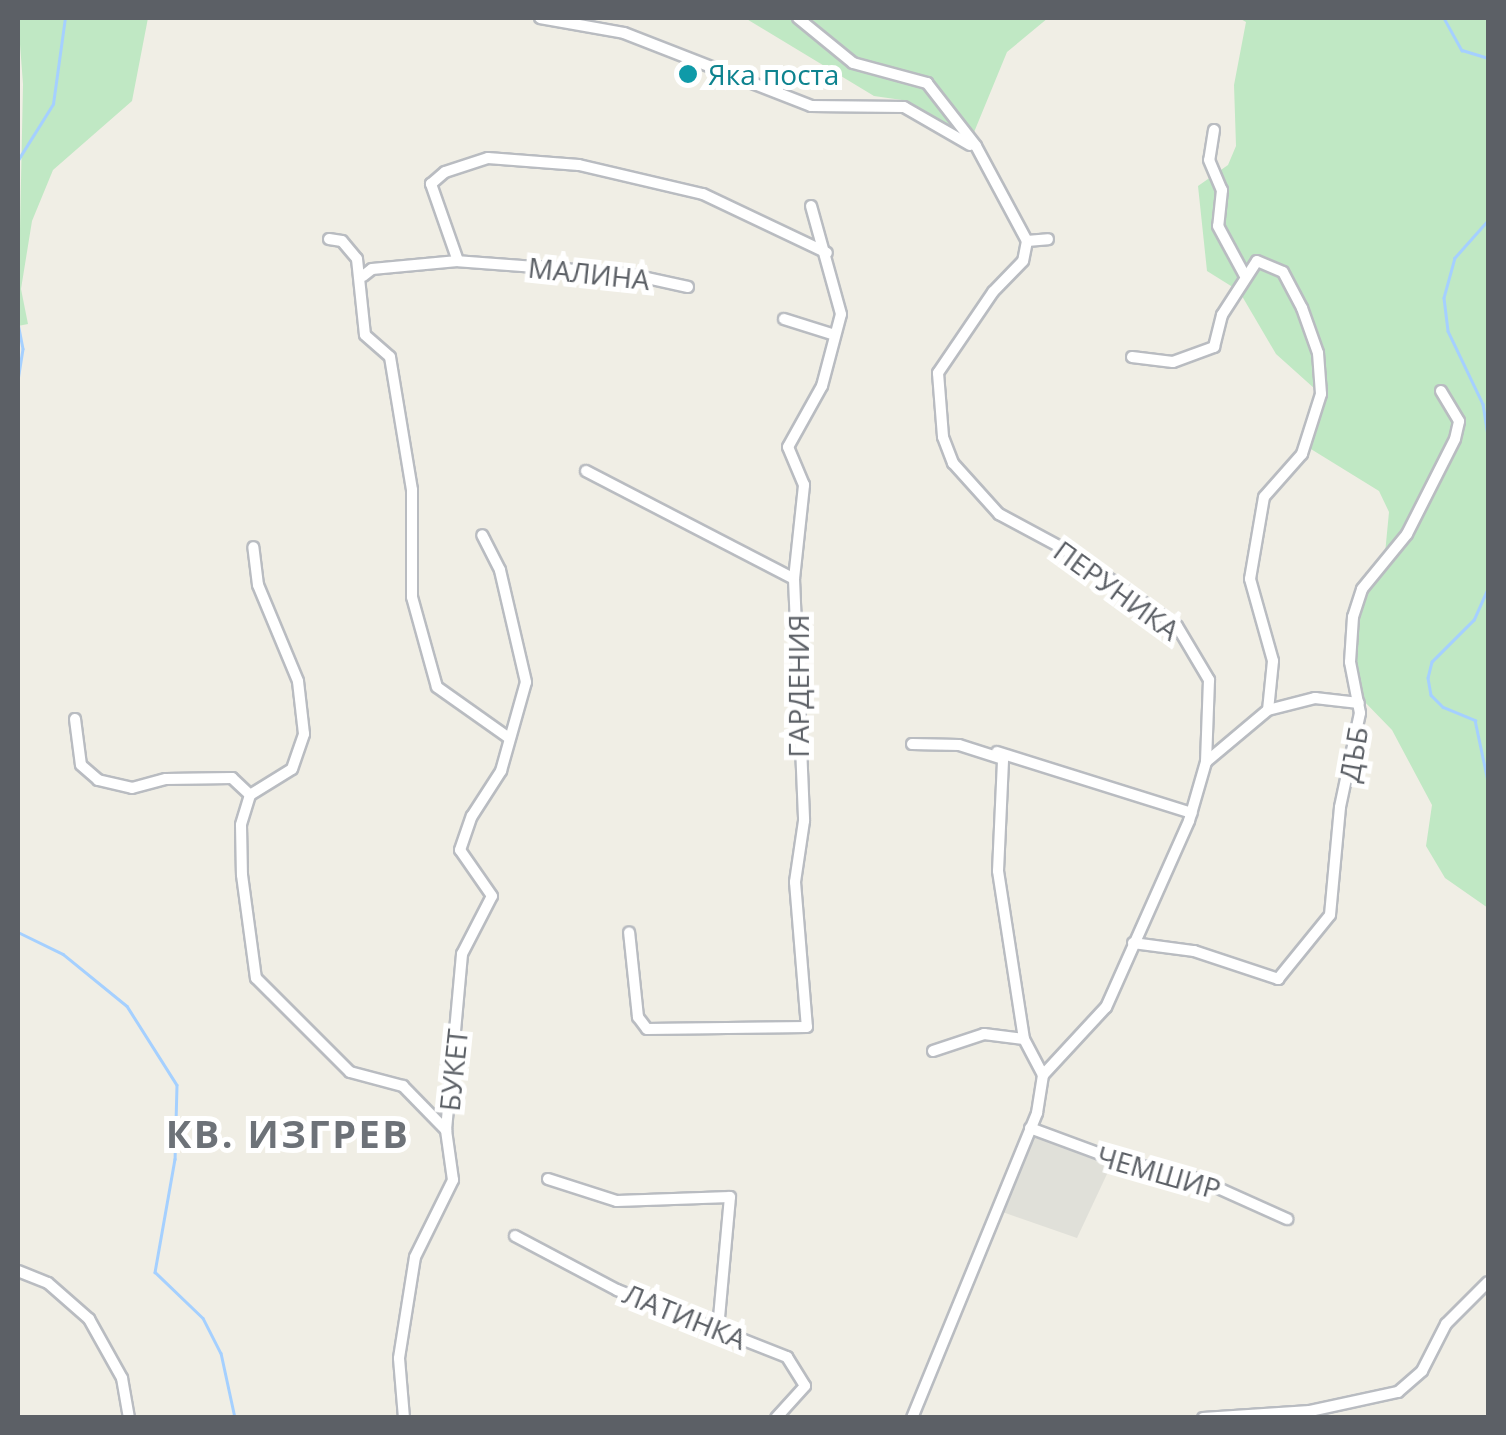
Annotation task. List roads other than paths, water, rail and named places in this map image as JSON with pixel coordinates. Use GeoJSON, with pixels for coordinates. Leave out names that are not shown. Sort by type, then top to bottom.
{"type":"FeatureCollection","features":[{"type":"Feature","properties":{"kind":"street"},"geometry":{"type":"LineString","coordinates":[[540,18],[624,33],[810,106],[904,107],[946,137],[976,146]]}},
{"type":"Feature","properties":{"kind":"street"},"geometry":{"type":"LineString","coordinates":[[798,18],[853,63],[927,83],[976,146],[1027,241],[1048,239]]}},
{"type":"Feature","properties":{"kind":"street"},"geometry":{"type":"LineString","coordinates":[[1214,130],[1209,160],[1222,190],[1218,226],[1246,276]]}},
{"type":"Feature","properties":{"kind":"street"},"geometry":{"type":"LineString","coordinates":[[363,276],[372,270],[458,261],[431,184],[445,172],[488,158],[579,165],[703,194],[827,253]]}},
{"type":"Feature","properties":{"kind":"street"},"geometry":{"type":"LineString","coordinates":[[794,580],[804,485],[788,447],[822,386],[840,301],[811,206]]}},
{"type":"Feature","properties":{"kind":"street"},"geometry":{"type":"LineString","coordinates":[[330,239],[352,250],[363,276],[365,335],[390,357],[397,431],[412,490],[412,597],[427,657],[438,686],[509,738],[526,682],[500,570],[482,535]]}},
{"type":"Feature","properties":{"kind":"street","name":"ПЕРУНИКА"},"geometry":{"type":"LineString","coordinates":[[1027,241],[1022,261],[941,364],[943,438],[953,464],[999,514],[1078,556],[1176,626],[1209,680],[1206,762],[1192,813],[1106,1007],[1043,1075]]}},
{"type":"Feature","properties":{"kind":"street","name":"МАЛИНА"},"geometry":{"type":"LineString","coordinates":[[458,261],[629,274],[688,287]]}},
{"type":"Feature","properties":{"kind":"street"},"geometry":{"type":"LineString","coordinates":[[1132,357],[1172,362],[1214,347],[1222,315],[1257,261],[1283,272],[1302,308],[1322,374],[1312,434],[1260,512],[1250,579],[1273,662],[1268,710]]}},
{"type":"Feature","properties":{"kind":"street"},"geometry":{"type":"LineString","coordinates":[[784,319],[832,334]]}},
{"type":"Feature","properties":{"kind":"street","name":"ДЪБ"},"geometry":{"type":"LineString","coordinates":[[1133,943],[1194,951],[1270,978],[1292,970],[1335,906],[1338,825],[1358,703],[1350,662],[1356,603],[1407,534],[1455,439],[1459,421],[1441,392]]}},
{"type":"Feature","properties":{"kind":"street","name":"ГАРДЕНИЯ"},"geometry":{"type":"LineString","coordinates":[[586,471],[794,580],[804,821],[796,882],[806,1026],[647,1029],[638,1017],[629,932]]}},
{"type":"Feature","properties":{"kind":"street"},"geometry":{"type":"LineString","coordinates":[[253,548],[267,612],[298,682],[304,734],[292,769],[250,795],[241,825],[241,858],[256,978],[350,1072],[403,1086],[446,1130]]}},
{"type":"Feature","properties":{"kind":"street"},"geometry":{"type":"LineString","coordinates":[[1206,762],[1268,710],[1316,698],[1358,703]]}},
{"type":"Feature","properties":{"kind":"street"},"geometry":{"type":"LineString","coordinates":[[74,718],[81,766],[98,780],[132,788],[166,779],[232,778],[250,795]]}},
{"type":"Feature","properties":{"kind":"street","name":"БУКЕТ"},"geometry":{"type":"LineString","coordinates":[[404,1418],[402,1333],[415,1258],[452,1180],[446,1130],[462,954],[492,896],[460,850],[472,816],[501,771],[509,738]]}},
{"type":"Feature","properties":{"kind":"street"},"geometry":{"type":"LineString","coordinates":[[912,744],[996,752],[1192,813]]}},
{"type":"Feature","properties":{"kind":"street"},"geometry":{"type":"LineString","coordinates":[[912,1418],[1030,1128],[1043,1075],[1024,1039],[998,871],[1005,768],[996,752]]}},
{"type":"Feature","properties":{"kind":"street"},"geometry":{"type":"LineString","coordinates":[[932,1051],[984,1034],[1024,1039]]}},
{"type":"Feature","properties":{"kind":"street","name":"ЧЕМШИР"},"geometry":{"type":"LineString","coordinates":[[1030,1128],[1114,1159],[1198,1178],[1287,1218]]}},
{"type":"Feature","properties":{"kind":"street"},"geometry":{"type":"LineString","coordinates":[[548,1178],[617,1202],[730,1197],[718,1330]]}},
{"type":"Feature","properties":{"kind":"street","name":"ЛАТИНКА"},"geometry":{"type":"LineString","coordinates":[[515,1236],[617,1290],[794,1362],[805,1386],[776,1418]]}},
{"type":"Feature","properties":{"kind":"street"},"geometry":{"type":"LineString","coordinates":[[18,1272],[48,1283],[89,1319],[122,1378],[129,1418]]}},
{"type":"Feature","properties":{"kind":"street"},"geometry":{"type":"LineString","coordinates":[[1203,1418],[1310,1411],[1398,1392],[1422,1371],[1446,1324],[1488,1282]]}},
{"type":"Feature","properties":{"kind":"waterway"},"geometry":{"type":"LineString","coordinates":[[18,160],[53,104],[65,18]]}},
{"type":"Feature","properties":{"kind":"waterway"},"geometry":{"type":"LineString","coordinates":[[1444,18],[1462,50],[1488,58]]}},
{"type":"Feature","properties":{"kind":"waterway"},"geometry":{"type":"LineString","coordinates":[[1488,221],[1455,258],[1444,298],[1448,331],[1483,404],[1488,435]]}},
{"type":"Feature","properties":{"kind":"waterway"},"geometry":{"type":"LineString","coordinates":[[18,323],[23,349],[18,382]]}},
{"type":"Feature","properties":{"kind":"waterway"},"geometry":{"type":"LineString","coordinates":[[1488,589],[1474,620],[1432,662],[1428,678],[1431,695],[1443,707],[1475,720],[1488,781]]}},
{"type":"Feature","properties":{"kind":"waterway"},"geometry":{"type":"LineString","coordinates":[[18,932],[63,954],[127,1006],[177,1085],[175,1159],[155,1272],[203,1318],[221,1353],[235,1418]]}},
{"type":"Feature","properties":{"kind":"place","name":"Яка поста"},"geometry":{"type":"Point","coordinates":[688,74]}},
{"type":"Feature","properties":{"kind":"district","name":"КВ. ИЗГРЕВ"},"geometry":{"type":"Point","coordinates":[288,1134]}}]}
